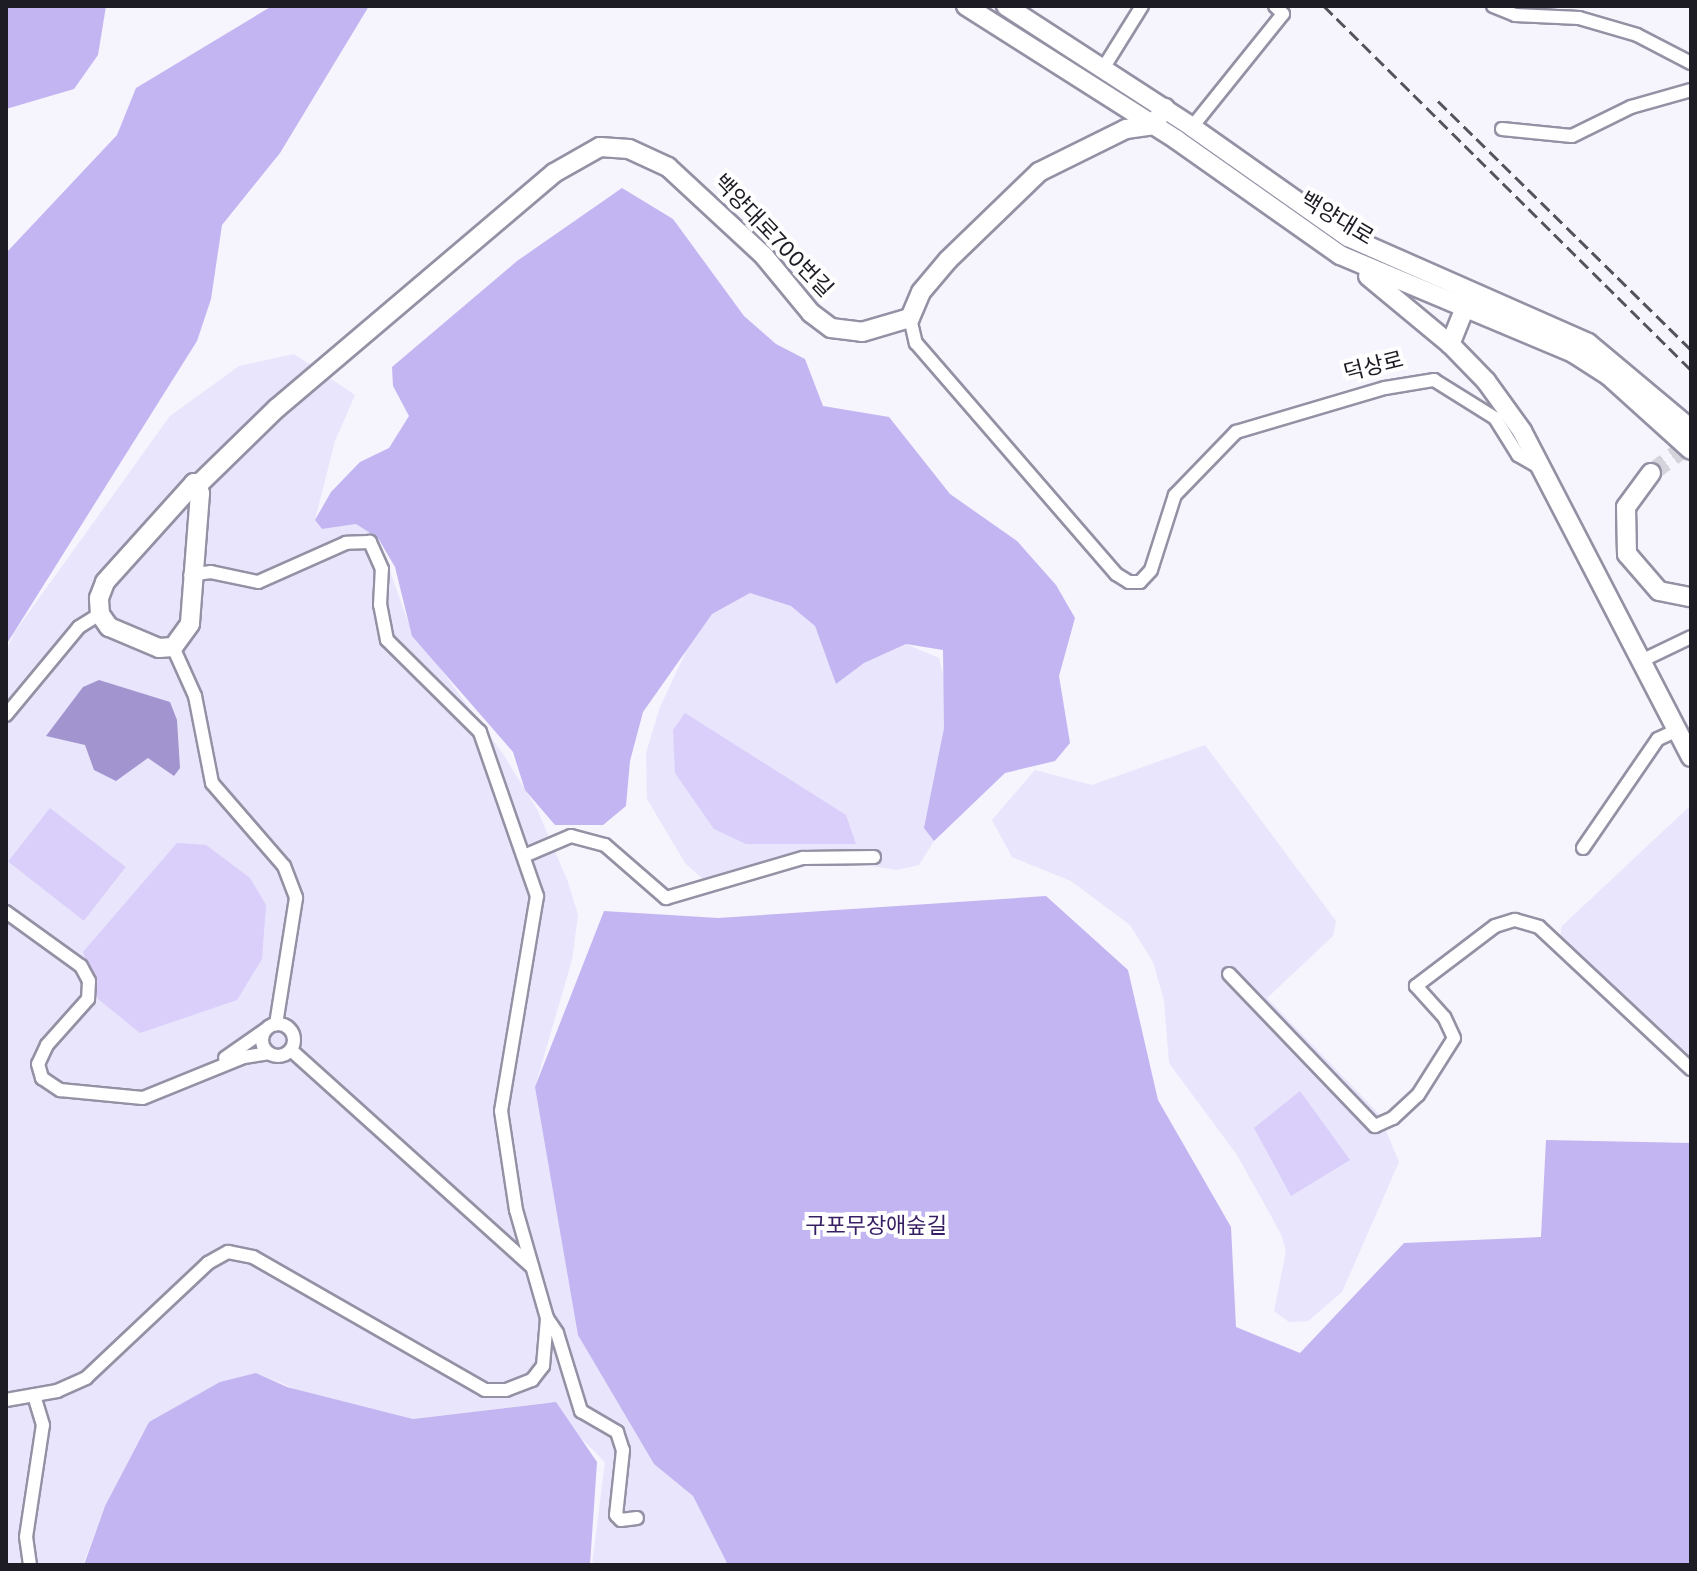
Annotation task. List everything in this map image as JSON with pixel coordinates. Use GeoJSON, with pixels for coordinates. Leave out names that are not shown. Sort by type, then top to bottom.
{"type":"FeatureCollection","features":[{"type":"Feature","properties":{"kind":"main road","name":"백양대로"},"geometry":{"type":"LineString","coordinates":[[966,6],[1153,125],[1340,255],[1464,310],[1573,353],[1609,376],[1691,450]]}},
{"type":"Feature","properties":{"kind":"main road","name":"백양대로"},"geometry":{"type":"LineString","coordinates":[[1006,6],[1165,108],[1348,237],[1588,343],[1691,429]]}},
{"type":"Feature","properties":{"kind":"main road"},"geometry":{"type":"LineString","coordinates":[[910,318],[921,292],[948,260],[1039,172],[1126,129],[1153,125],[1165,108]]}},
{"type":"Feature","properties":{"kind":"main road","name":"백양대로700번길"},"geometry":{"type":"LineString","coordinates":[[100,614],[105,582],[185,487],[198,485],[277,408],[554,173],[600,147],[629,149],[668,167],[764,256],[811,313],[831,328],[862,332],[910,318]]}},
{"type":"Feature","properties":{"kind":"main road","name":"덕상로"},"geometry":{"type":"LineString","coordinates":[[1340,255],[1450,344],[1510,412],[1675,731],[1689,751]]}},
{"type":"Feature","properties":{"kind":"main road"},"geometry":{"type":"LineString","coordinates":[[1450,344],[1464,310]]}},
{"type":"Feature","properties":{"kind":"main road"},"geometry":{"type":"LineString","coordinates":[[1651,473],[1626,507],[1627,554],[1659,591],[1691,597]]}},
{"type":"Feature","properties":{"kind":"main road"},"geometry":{"type":"LineString","coordinates":[[100,614],[109,627],[134,639],[173,647],[190,624],[190,575],[198,485]]}},
{"type":"Feature","properties":{"kind":"street"},"geometry":{"type":"LineString","coordinates":[[1104,67],[1142,6]]}},
{"type":"Feature","properties":{"kind":"street"},"geometry":{"type":"LineString","coordinates":[[1192,127],[1283,14],[1275,6]]}},
{"type":"Feature","properties":{"kind":"street"},"geometry":{"type":"LineString","coordinates":[[1493,6],[1515,15],[1579,18],[1637,35],[1691,63]]}},
{"type":"Feature","properties":{"kind":"street"},"geometry":{"type":"LineString","coordinates":[[1502,129],[1572,136],[1631,107],[1691,90]]}},
{"type":"Feature","properties":{"kind":"street","name":"덕상로"},"geometry":{"type":"LineString","coordinates":[[910,318],[916,343],[1116,574],[1129,582],[1140,582],[1151,570],[1175,495],[1236,432],[1385,388],[1434,380],[1495,418],[1518,455],[1542,469]]}},
{"type":"Feature","properties":{"kind":"street"},"geometry":{"type":"LineString","coordinates":[[190,575],[211,572],[258,582],[346,543],[370,542],[382,569],[380,605],[387,640],[480,732],[524,856],[538,914],[501,1111],[504,1153],[547,1318],[557,1333],[581,1411],[617,1432],[623,1450],[616,1515],[621,1520],[637,1518]]}},
{"type":"Feature","properties":{"kind":"street"},"geometry":{"type":"LineString","coordinates":[[6,715],[79,627],[100,614]]}},
{"type":"Feature","properties":{"kind":"street"},"geometry":{"type":"LineString","coordinates":[[1641,661],[1691,637]]}},
{"type":"Feature","properties":{"kind":"street"},"geometry":{"type":"LineString","coordinates":[[173,647],[195,696],[212,783],[284,866],[296,898],[271,1027],[262,1042],[268,1053]]}},
{"type":"Feature","properties":{"kind":"street"},"geometry":{"type":"LineString","coordinates":[[1583,848],[1658,739],[1675,731]]}},
{"type":"Feature","properties":{"kind":"street"},"geometry":{"type":"LineString","coordinates":[[524,856],[571,836],[605,845],[666,898],[803,858],[874,857]]}},
{"type":"Feature","properties":{"kind":"street"},"geometry":{"type":"LineString","coordinates":[[6,912],[81,966],[89,981],[88,999],[47,1045],[38,1064],[42,1078],[60,1090],[81,1095],[143,1098],[214,1069],[268,1053],[280,1057],[291,1050]]}},
{"type":"Feature","properties":{"kind":"street"},"geometry":{"type":"LineString","coordinates":[[1229,974],[1375,1126],[1393,1118],[1429,1081],[1454,1038],[1444,1017],[1416,986],[1495,926],[1515,920],[1539,927],[1691,1069]]}},
{"type":"Feature","properties":{"kind":"street"},"geometry":{"type":"LineString","coordinates":[[214,1069],[271,1027],[292,1032],[291,1050]]}},
{"type":"Feature","properties":{"kind":"street"},"geometry":{"type":"LineString","coordinates":[[291,1050],[532,1267]]}},
{"type":"Feature","properties":{"kind":"street"},"geometry":{"type":"LineString","coordinates":[[6,1400],[34,1395],[86,1378],[208,1263],[228,1252],[253,1257],[485,1390],[506,1390],[532,1380],[543,1366],[547,1318]]}},
{"type":"Feature","properties":{"kind":"street"},"geometry":{"type":"LineString","coordinates":[[30,1565],[26,1537],[43,1425],[34,1395]]}},
{"type":"Feature","properties":{"kind":"shaded area"},"geometry":{"type":"Polygon","coordinates":[[[294,354],[355,395],[335,441],[315,520],[322,529],[356,524],[378,538],[410,627],[503,754],[537,809],[568,882],[578,915],[572,960],[535,1087],[654,1464],[693,1496],[728,1565],[592,1565],[605,1462],[546,1403],[413,1419],[295,1389],[256,1373],[149,1422],[105,1506],[83,1565],[6,1565],[6,652],[14,633],[170,416],[239,366],[294,354]]]}},
{"type":"Feature","properties":{"kind":"shaded area"},"geometry":{"type":"Polygon","coordinates":[[[750,593],[791,606],[815,626],[836,684],[864,663],[906,644],[939,658],[945,682],[944,728],[925,827],[934,841],[919,865],[897,870],[852,863],[807,866],[713,888],[685,863],[647,799],[646,753],[660,707],[690,643],[712,614],[750,593]]]}},
{"type":"Feature","properties":{"kind":"shaded area"},"geometry":{"type":"Polygon","coordinates":[[[99,680],[170,702],[177,720],[180,768],[174,776],[148,758],[116,781],[94,770],[85,745],[46,736],[83,687],[99,680]]]}},
{"type":"Feature","properties":{"kind":"shaded area"},"geometry":{"type":"Polygon","coordinates":[[[685,713],[846,815],[856,844],[746,844],[714,829],[675,773],[673,730],[685,713]]]}},
{"type":"Feature","properties":{"kind":"shaded area"},"geometry":{"type":"Polygon","coordinates":[[[1205,745],[1336,921],[1333,936],[1267,998],[1379,1114],[1399,1162],[1342,1292],[1308,1321],[1289,1322],[1274,1311],[1286,1251],[1281,1234],[1237,1155],[1169,1063],[1164,1000],[1153,962],[1130,925],[1071,881],[1012,857],[992,820],[1035,770],[1092,785],[1205,745]]]}},
{"type":"Feature","properties":{"kind":"shaded area"},"geometry":{"type":"Polygon","coordinates":[[[1691,805],[1691,1062],[1559,941],[1562,926],[1691,805]]]}},
{"type":"Feature","properties":{"kind":"shaded area"},"geometry":{"type":"Polygon","coordinates":[[[50,808],[126,867],[84,921],[8,862],[50,808]]]}},
{"type":"Feature","properties":{"kind":"shaded area"},"geometry":{"type":"Polygon","coordinates":[[[177,843],[206,845],[250,878],[266,905],[262,959],[237,1000],[140,1033],[98,999],[83,952],[177,843]]]}},
{"type":"Feature","properties":{"kind":"shaded area"},"geometry":{"type":"Polygon","coordinates":[[[1300,1091],[1350,1160],[1291,1196],[1254,1128],[1300,1091]]]}},
{"type":"Feature","properties":{"kind":"green space"},"geometry":{"type":"Polygon","coordinates":[[[6,6],[106,6],[98,55],[74,89],[6,109],[6,6]]]}},
{"type":"Feature","properties":{"kind":"green space"},"geometry":{"type":"Polygon","coordinates":[[[272,6],[369,6],[280,153],[222,225],[211,299],[197,341],[6,645],[6,253],[117,135],[136,88],[272,6]]]}},
{"type":"Feature","properties":{"kind":"green space"},"geometry":{"type":"Polygon","coordinates":[[[622,188],[673,219],[744,316],[776,344],[805,359],[823,406],[889,417],[950,494],[1017,541],[1056,585],[1075,618],[1059,676],[1070,743],[1055,761],[1005,773],[934,841],[924,828],[944,728],[943,650],[906,644],[864,663],[836,684],[815,626],[791,606],[750,593],[712,614],[643,712],[630,761],[626,806],[603,825],[555,825],[525,790],[513,752],[412,636],[395,567],[378,538],[356,524],[322,529],[315,520],[331,492],[360,462],[389,448],[409,416],[393,386],[392,367],[517,261],[622,188]]]}},
{"type":"Feature","properties":{"kind":"green space","name":"구포무장애숲길"},"geometry":{"type":"Polygon","coordinates":[[[1046,896],[1128,970],[1158,1100],[1231,1227],[1236,1327],[1300,1353],[1404,1243],[1541,1237],[1546,1140],[1691,1143],[1691,1565],[728,1565],[693,1496],[654,1464],[578,1335],[535,1087],[604,911],[718,918],[1046,896]]]}},
{"type":"Feature","properties":{"kind":"green space"},"geometry":{"type":"Polygon","coordinates":[[[256,1373],[287,1387],[413,1419],[556,1402],[597,1462],[590,1565],[84,1565],[105,1506],[149,1422],[220,1382],[256,1373]]]}},
{"type":"Feature","properties":{"kind":"tunnel"},"geometry":{"type":"LineString","coordinates":[[1651,473],[1691,443]]}},
{"type":"Feature","properties":{"kind":"railway"},"geometry":{"type":"LineString","coordinates":[[1324,6],[1691,370]]}},
{"type":"Feature","properties":{"kind":"railway"},"geometry":{"type":"LineString","coordinates":[[1438,101],[1691,350]]}}]}
